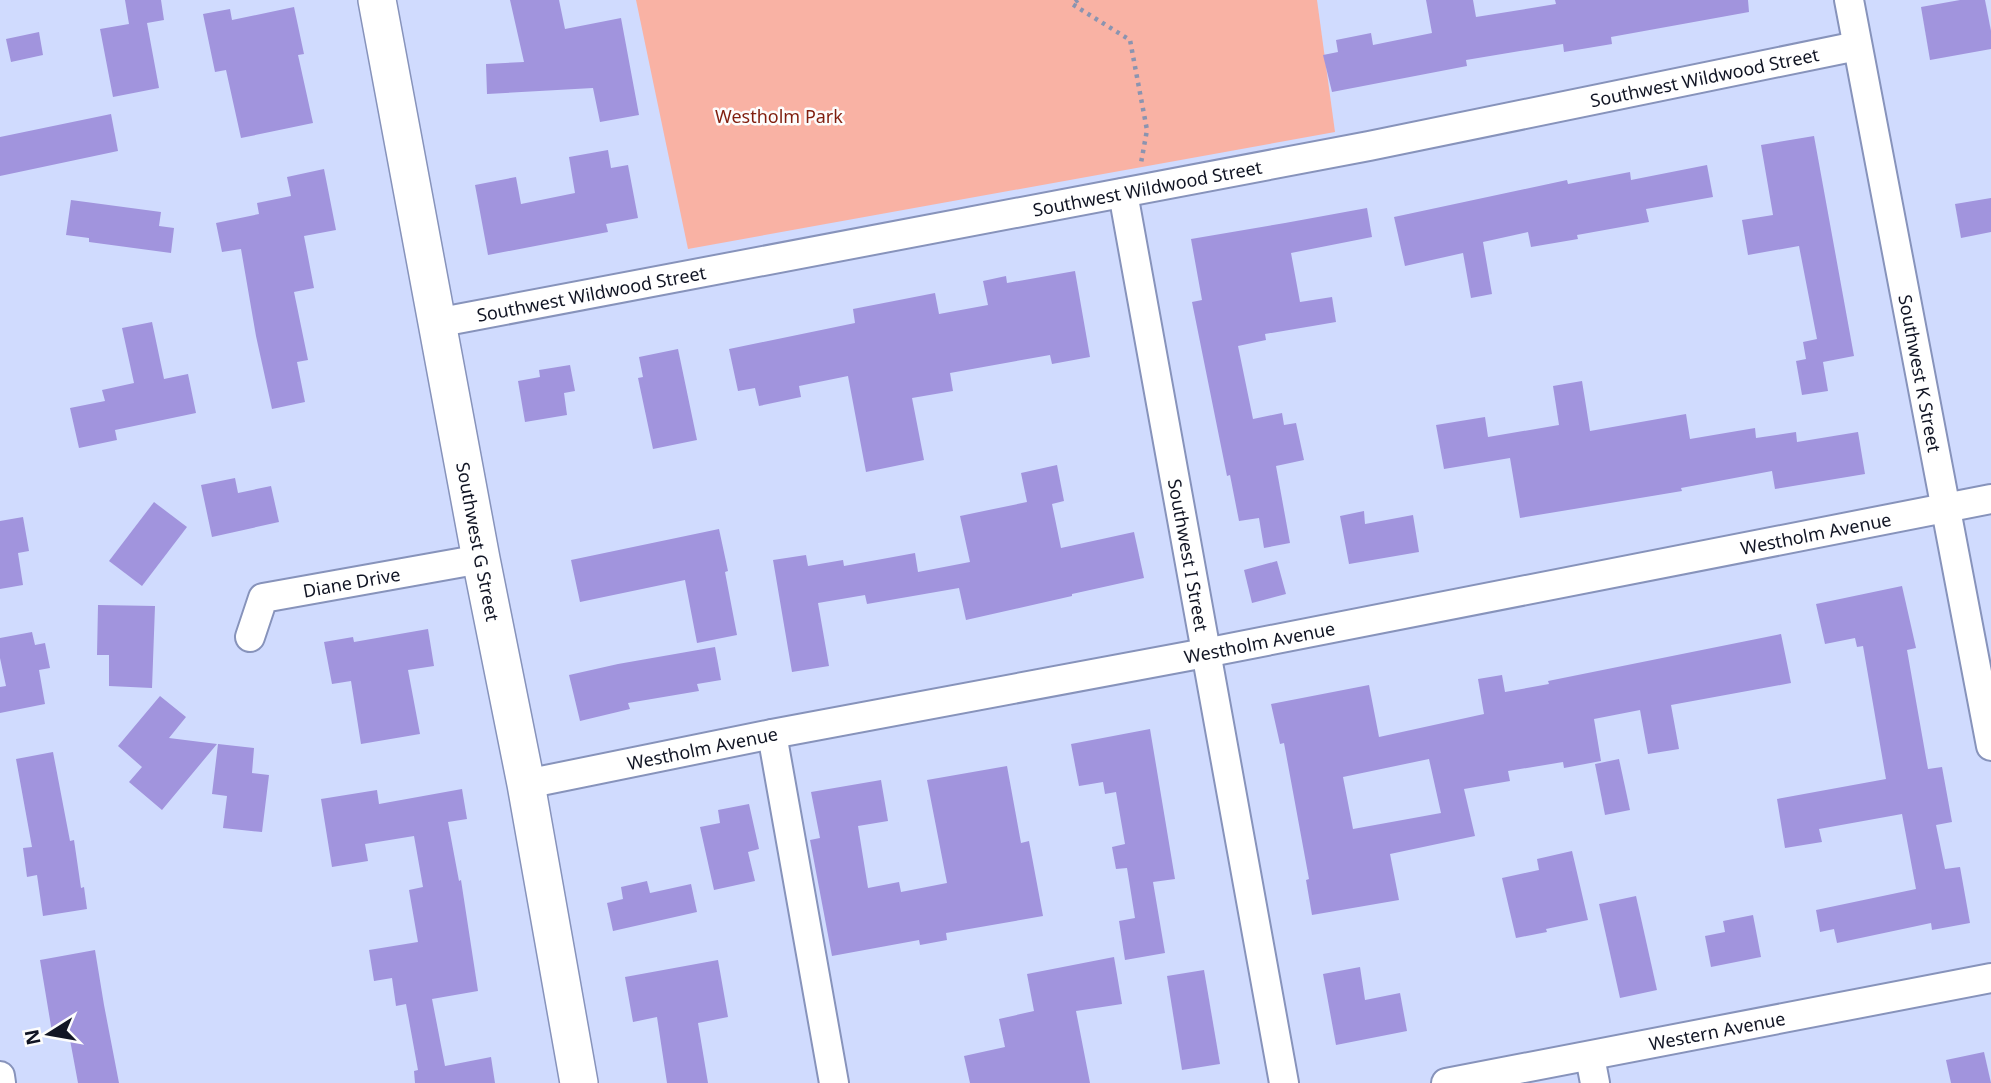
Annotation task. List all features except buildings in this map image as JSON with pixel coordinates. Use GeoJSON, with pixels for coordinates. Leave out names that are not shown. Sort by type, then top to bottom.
{"type":"FeatureCollection","features":[{"type":"Feature","properties":{"kind":"main road","name":"Southwest G Street"},"geometry":{"type":"LineString","coordinates":[[377,0],[436,323],[526,784],[579,1083]]}},
{"type":"Feature","properties":{"kind":"street","name":"Southwest K Street"},"geometry":{"type":"LineString","coordinates":[[1849,0],[1991,746]]}},
{"type":"Feature","properties":{"kind":"street","name":"Southwest Wildwood Street"},"geometry":{"type":"LineString","coordinates":[[436,323],[1369,146],[1857,46]]}},
{"type":"Feature","properties":{"kind":"street","name":"Southwest I Street"},"geometry":{"type":"LineString","coordinates":[[1123,193],[1284,1083]]}},
{"type":"Feature","properties":{"kind":"street","name":"Westholm Avenue"},"geometry":{"type":"LineString","coordinates":[[526,784],[772,734],[1205,653],[1991,499]]}},
{"type":"Feature","properties":{"kind":"street","name":"Diane Drive"},"geometry":{"type":"LineString","coordinates":[[250,637],[262,598],[481,559]]}},
{"type":"Feature","properties":{"kind":"street"},"geometry":{"type":"LineString","coordinates":[[772,734],[834,1083]]}},
{"type":"Feature","properties":{"kind":"street","name":"Western Avenue"},"geometry":{"type":"LineString","coordinates":[[1446,1083],[1592,1070],[1991,978]]}},
{"type":"Feature","properties":{"kind":"street"},"geometry":{"type":"LineString","coordinates":[[0,1076],[1,1083]]}},
{"type":"Feature","properties":{"kind":"path"},"geometry":{"type":"LineString","coordinates":[[1071,2],[1078,0]]}},
{"type":"Feature","properties":{"kind":"path"},"geometry":{"type":"LineString","coordinates":[[1071,2],[1130,40],[1147,130],[1141,168]]}},
{"type":"Feature","properties":{"kind":"green space","name":"Westholm Park"},"geometry":{"type":"Polygon","coordinates":[[[636,0],[1317,0],[1335,132],[688,249],[636,0]]]}}]}
